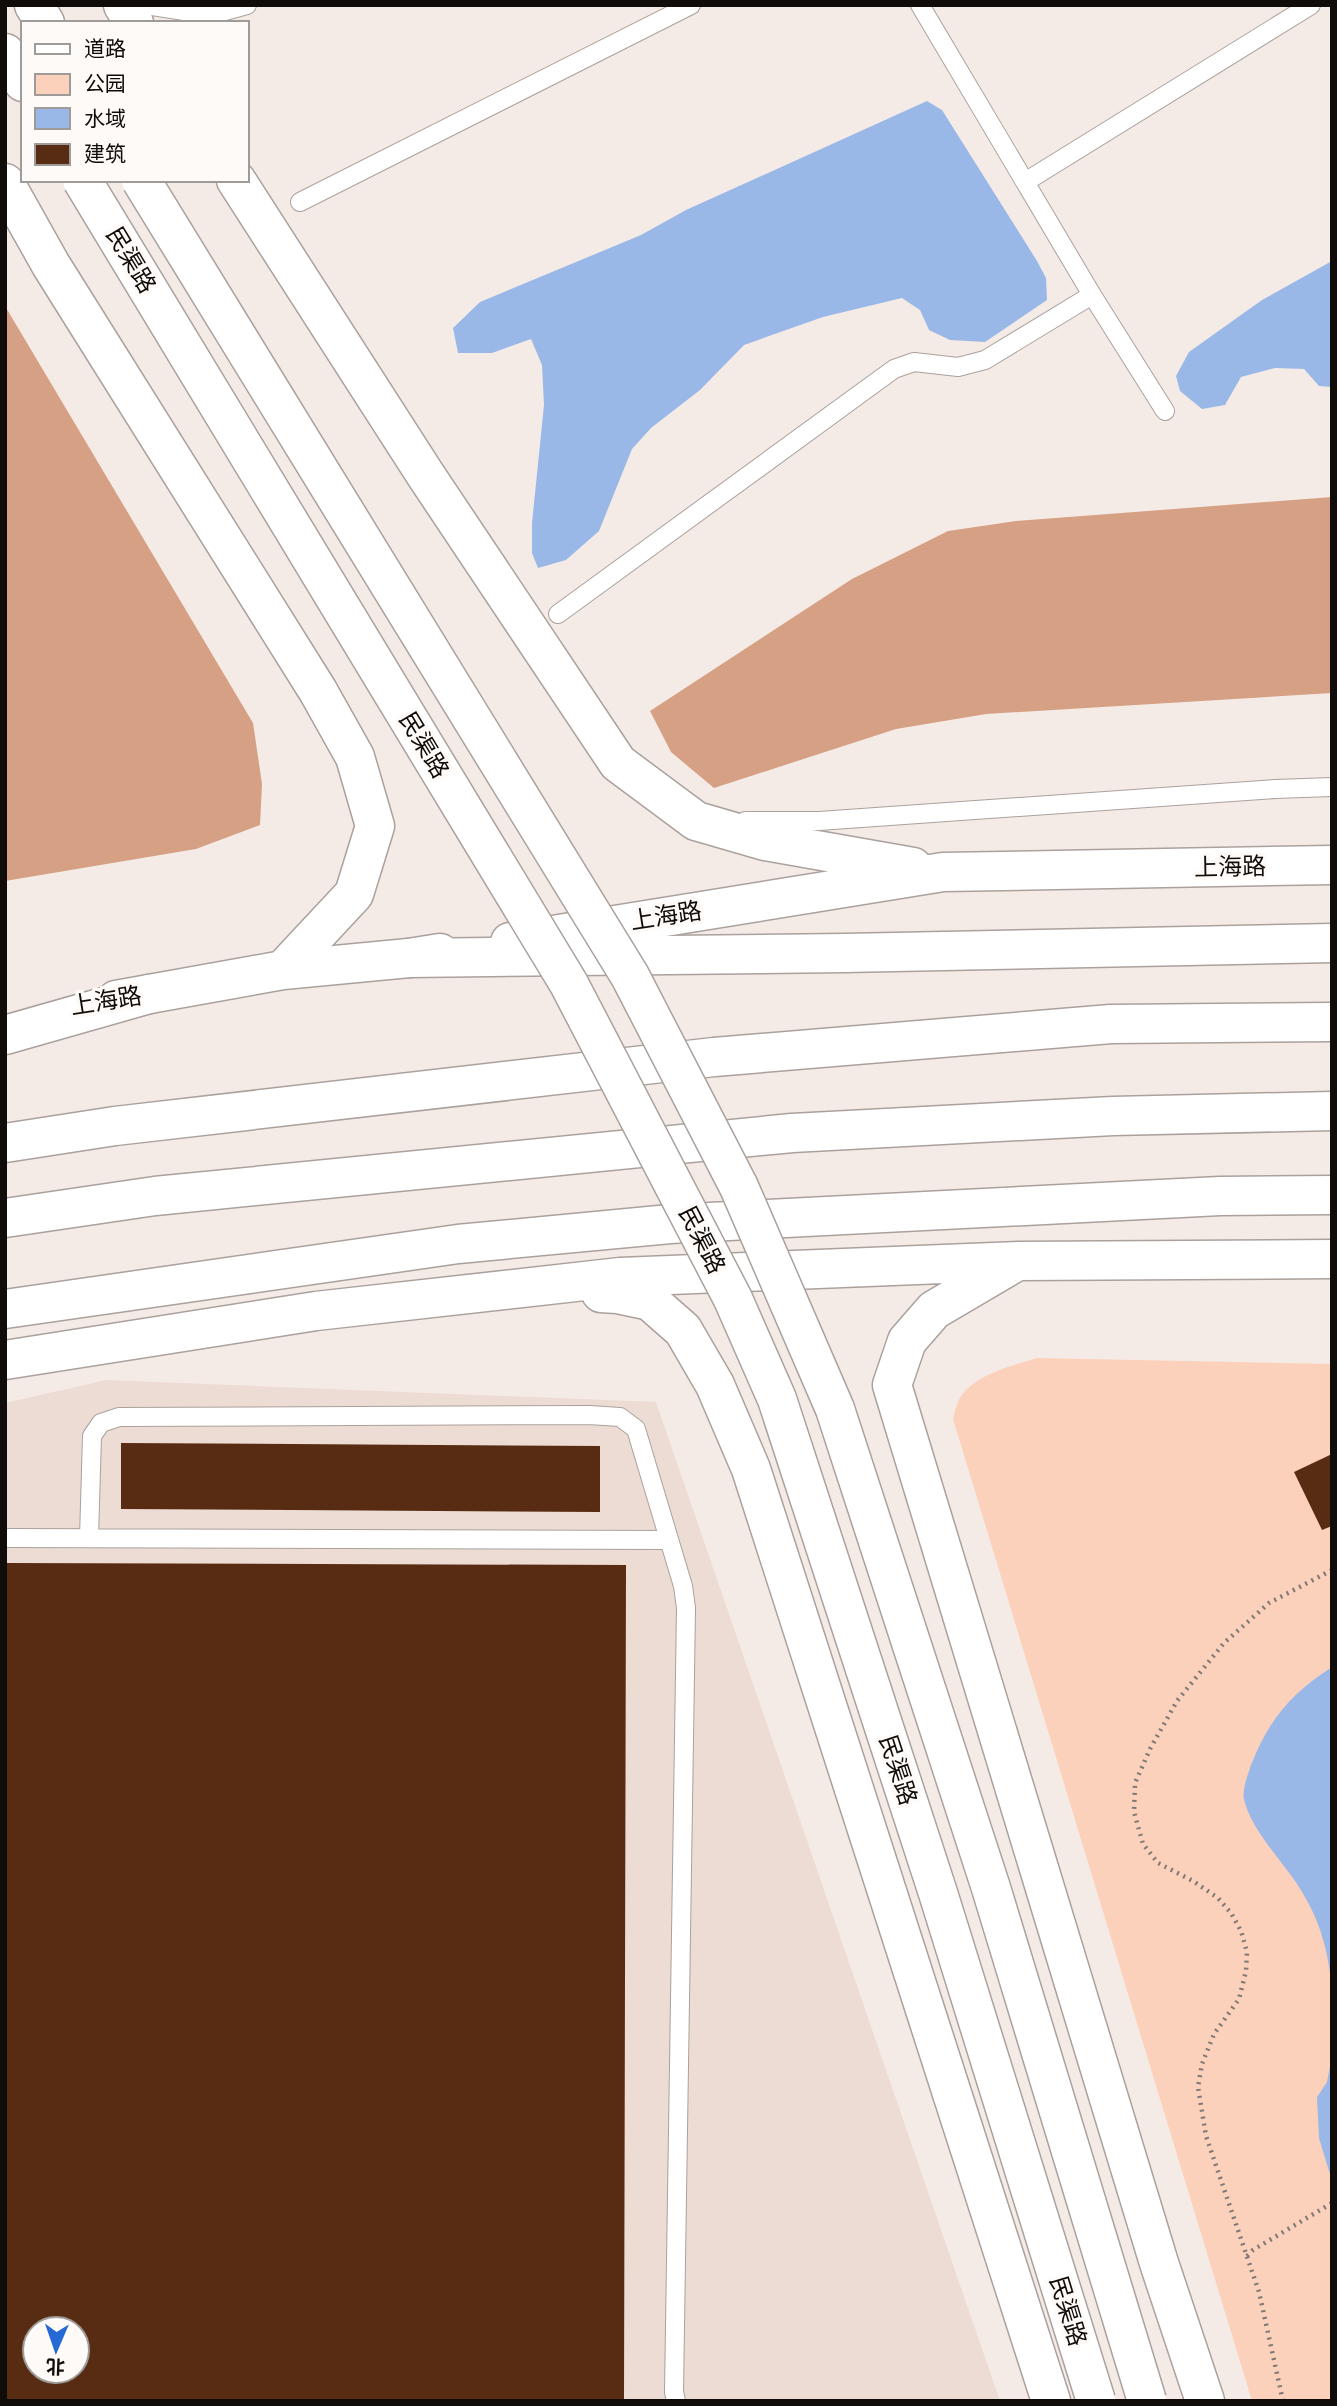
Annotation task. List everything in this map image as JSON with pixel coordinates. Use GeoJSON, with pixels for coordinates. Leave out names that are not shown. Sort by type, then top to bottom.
{"type":"FeatureCollection","features":[{"type":"Feature","properties":{"kind":"main road"},"geometry":{"type":"LineString","coordinates":[[34,5],[44,21]]}},
{"type":"Feature","properties":{"kind":"main road"},"geometry":{"type":"LineString","coordinates":[[123,5],[133,21]]}},
{"type":"Feature","properties":{"kind":"main road"},"geometry":{"type":"LineString","coordinates":[[5,53],[21,79]]}},
{"type":"Feature","properties":{"kind":"main road","name":"民渠路"},"geometry":{"type":"LineString","coordinates":[[83,182],[569,984],[733,1299],[777,1399],[938,1893],[1096,2401]]}},
{"type":"Feature","properties":{"kind":"main road","name":"民渠路"},"geometry":{"type":"LineString","coordinates":[[142,182],[630,976],[739,1187],[835,1409],[991,1888],[1147,2401]]}},
{"type":"Feature","properties":{"kind":"main road"},"geometry":{"type":"LineString","coordinates":[[237,182],[425,474],[618,763],[696,821],[765,841],[943,872]]}},
{"type":"Feature","properties":{"kind":"main road"},"geometry":{"type":"LineString","coordinates":[[5,183],[51,265],[317,691],[355,757],[374,825],[354,894],[283,970]]}},
{"type":"Feature","properties":{"kind":"main road","name":"上海路"},"geometry":{"type":"LineString","coordinates":[[5,1018],[283,970],[409,958],[943,872],[1332,865]]}},
{"type":"Feature","properties":{"kind":"main road"},"geometry":{"type":"LineString","coordinates":[[409,958],[1332,943]]}},
{"type":"Feature","properties":{"kind":"main road"},"geometry":{"type":"LineString","coordinates":[[5,1035],[149,994]]}},
{"type":"Feature","properties":{"kind":"main road"},"geometry":{"type":"LineString","coordinates":[[5,1143],[115,1126],[714,1057],[1111,1024],[1332,1022]]}},
{"type":"Feature","properties":{"kind":"main road"},"geometry":{"type":"LineString","coordinates":[[5,1218],[155,1196],[792,1133],[1113,1116],[1332,1111]]}},
{"type":"Feature","properties":{"kind":"main road"},"geometry":{"type":"LineString","coordinates":[[5,1309],[458,1244],[670,1224],[1220,1196],[1332,1195]]}},
{"type":"Feature","properties":{"kind":"main road"},"geometry":{"type":"LineString","coordinates":[[5,1360],[316,1311],[620,1277],[1019,1261],[1332,1259]]}},
{"type":"Feature","properties":{"kind":"main road"},"geometry":{"type":"LineString","coordinates":[[1019,1261],[934,1310],[906,1341],[891,1385],[1159,2263],[1205,2401]]}},
{"type":"Feature","properties":{"kind":"main road"},"geometry":{"type":"LineString","coordinates":[[505,1289],[617,1294],[650,1301],[683,1330],[715,1385],[751,1469],[1051,2401]]}},
{"type":"Feature","properties":{"kind":"lane"},"geometry":{"type":"LineString","coordinates":[[146,5],[210,15],[247,5]]}},
{"type":"Feature","properties":{"kind":"lane"},"geometry":{"type":"LineString","coordinates":[[300,202],[691,5]]}},
{"type":"Feature","properties":{"kind":"lane"},"geometry":{"type":"LineString","coordinates":[[1025,182],[1311,5]]}},
{"type":"Feature","properties":{"kind":"lane"},"geometry":{"type":"LineString","coordinates":[[923,6],[1092,295],[1165,411]]}},
{"type":"Feature","properties":{"kind":"lane"},"geometry":{"type":"LineString","coordinates":[[558,614],[894,369],[914,362],[958,367],[985,360],[1092,295]]}},
{"type":"Feature","properties":{"kind":"lane"},"geometry":{"type":"LineString","coordinates":[[696,821],[819,821],[1332,787]]}},
{"type":"Feature","properties":{"kind":"lane"},"geometry":{"type":"LineString","coordinates":[[89,1538],[92,1436],[101,1423],[119,1417],[589,1415],[620,1417],[636,1429],[683,1586],[686,1608],[674,2392],[676,2401]]}},
{"type":"Feature","properties":{"kind":"lane"},"geometry":{"type":"LineString","coordinates":[[5,1538],[669,1540]]}},
{"type":"Feature","properties":{"kind":"path"},"geometry":{"type":"LineString","coordinates":[[1283,2401],[1259,2292],[1206,2136],[1198,2087],[1202,2064],[1214,2034],[1239,1999],[1246,1971],[1247,1952],[1241,1931],[1218,1898],[1158,1863],[1143,1844],[1134,1812],[1135,1783],[1150,1749],[1177,1701],[1224,1643],[1269,1603],[1332,1570]]}},
{"type":"Feature","properties":{"kind":"path"},"geometry":{"type":"LineString","coordinates":[[1247,2256],[1332,2203]]}},
{"type":"Feature","properties":{"kind":"shaded area"},"geometry":{"type":"Polygon","coordinates":[[[5,306],[253,723],[262,784],[260,825],[196,849],[5,881],[5,306]]]}},
{"type":"Feature","properties":{"kind":"shaded area"},"geometry":{"type":"Polygon","coordinates":[[[1332,497],[1332,693],[986,714],[896,729],[714,788],[671,752],[650,711],[852,579],[948,531],[1016,521],[1332,497]]]}},
{"type":"Feature","properties":{"kind":"shaded area"},"geometry":{"type":"Polygon","coordinates":[[[106,1380],[656,1402],[1000,2401],[5,2401],[5,1403],[106,1380]]]}},
{"type":"Feature","properties":{"kind":"green space"},"geometry":{"type":"Polygon","coordinates":[[[1037,1358],[1332,1364],[1332,2401],[1252,2401],[953,1419],[960,1398],[975,1383],[995,1372],[1037,1358]]]}},
{"type":"Feature","properties":{"kind":"water"},"geometry":{"type":"Polygon","coordinates":[[[927,101],[942,110],[1037,261],[1046,278],[1047,300],[985,342],[950,340],[929,330],[920,310],[902,298],[823,317],[744,345],[700,390],[651,428],[632,449],[599,531],[566,560],[538,568],[532,553],[532,523],[544,405],[542,365],[531,339],[492,353],[458,353],[453,328],[480,302],[641,235],[686,210],[927,101]]]}},
{"type":"Feature","properties":{"kind":"water"},"geometry":{"type":"Polygon","coordinates":[[[1332,261],[1332,387],[1319,386],[1304,369],[1275,368],[1241,377],[1225,405],[1202,409],[1180,391],[1176,376],[1189,352],[1262,300],[1332,261]]]}},
{"type":"Feature","properties":{"kind":"water"},"geometry":{"type":"Polygon","coordinates":[[[1332,1667],[1332,1989],[1325,1947],[1312,1910],[1297,1884],[1259,1832],[1247,1810],[1244,1796],[1250,1768],[1272,1723],[1292,1699],[1332,1667]]]}},
{"type":"Feature","properties":{"kind":"water"},"geometry":{"type":"Polygon","coordinates":[[[1332,2056],[1332,2181],[1319,2138],[1317,2097],[1327,2082],[1332,2056]]]}},
{"type":"Feature","properties":{"kind":"building"},"geometry":{"type":"Polygon","coordinates":[[[121,1443],[600,1446],[600,1512],[121,1509],[121,1443]]]}},
{"type":"Feature","properties":{"kind":"building"},"geometry":{"type":"Polygon","coordinates":[[[1332,1454],[1332,1526],[1322,1530],[1294,1472],[1332,1454]]]}},
{"type":"Feature","properties":{"kind":"building"},"geometry":{"type":"Polygon","coordinates":[[[5,1563],[626,1565],[624,2401],[5,2401],[5,1563]]]}}]}
